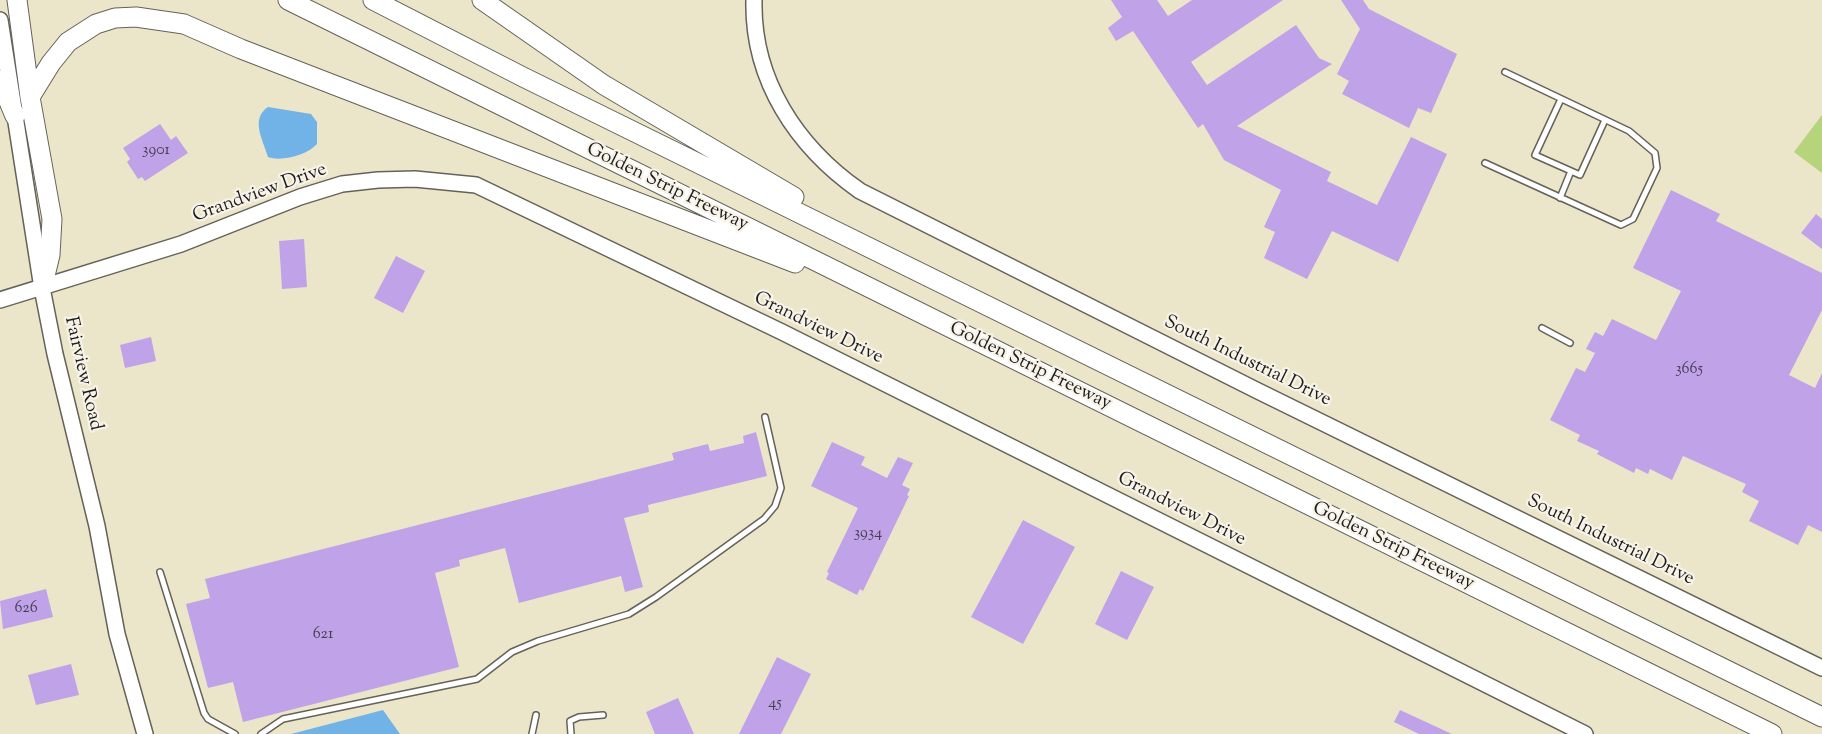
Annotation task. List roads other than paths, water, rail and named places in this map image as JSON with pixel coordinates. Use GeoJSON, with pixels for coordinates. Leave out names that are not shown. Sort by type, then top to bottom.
{"type":"FeatureCollection","features":[{"type":"Feature","properties":{"kind":"highway"},"geometry":{"type":"LineString","coordinates":[[17,0],[30,97],[52,219],[50,255],[42,288]]}},
{"type":"Feature","properties":{"kind":"highway","name":"Golden Strip Freeway"},"geometry":{"type":"LineString","coordinates":[[288,0],[1772,734]]}},
{"type":"Feature","properties":{"kind":"highway","name":"Golden Strip Freeway"},"geometry":{"type":"LineString","coordinates":[[373,0],[523,77],[1822,717]]}},
{"type":"Feature","properties":{"kind":"highway"},"geometry":{"type":"LineString","coordinates":[[482,0],[604,85],[925,274]]}},
{"type":"Feature","properties":{"kind":"highway"},"geometry":{"type":"LineString","coordinates":[[30,97],[68,42],[96,24],[115,18],[136,17],[184,24],[269,60],[905,305]]}},
{"type":"Feature","properties":{"kind":"highway"},"geometry":{"type":"LineString","coordinates":[[0,80],[15,116]]}},
{"type":"Feature","properties":{"kind":"main road","name":"South Industrial Drive"},"geometry":{"type":"LineString","coordinates":[[754,0],[760,55],[778,102],[789,121],[813,152],[841,178],[860,191],[1227,375],[1822,668]]}},
{"type":"Feature","properties":{"kind":"main road","name":"Fairview Road"},"geometry":{"type":"LineString","coordinates":[[0,20],[42,288],[65,399],[97,526],[117,634],[145,734]]}},
{"type":"Feature","properties":{"kind":"main road","name":"Grandview Drive"},"geometry":{"type":"LineString","coordinates":[[0,300],[182,244],[300,197],[342,184],[378,180],[416,179],[476,185],[791,337],[1585,734]]}},
{"type":"Feature","properties":{"kind":"lane"},"geometry":{"type":"LineString","coordinates":[[1485,163],[1621,225],[1633,219],[1657,168],[1655,153],[1629,131],[1505,72]]}},
{"type":"Feature","properties":{"kind":"lane"},"geometry":{"type":"LineString","coordinates":[[1561,98],[1535,155],[1580,174],[1605,120]]}},
{"type":"Feature","properties":{"kind":"lane"},"geometry":{"type":"LineString","coordinates":[[1560,198],[1571,171]]}},
{"type":"Feature","properties":{"kind":"lane"},"geometry":{"type":"LineString","coordinates":[[1542,328],[1570,343]]}},
{"type":"Feature","properties":{"kind":"lane"},"geometry":{"type":"LineString","coordinates":[[261,734],[282,719],[477,679],[512,652],[538,641],[629,614],[656,597],[764,519],[775,506],[781,488],[765,417]]}},
{"type":"Feature","properties":{"kind":"lane"},"geometry":{"type":"LineString","coordinates":[[160,572],[204,713],[208,719],[235,734]]}},
{"type":"Feature","properties":{"kind":"lane"},"geometry":{"type":"LineString","coordinates":[[532,734],[536,715]]}},
{"type":"Feature","properties":{"kind":"lane"},"geometry":{"type":"LineString","coordinates":[[571,734],[570,721],[579,717],[603,715]]}},
{"type":"Feature","properties":{"kind":"water"},"geometry":{"type":"Polygon","coordinates":[[[268,107],[311,114],[317,122],[317,144],[301,154],[287,158],[268,157],[259,130],[259,124],[260,117],[268,107]]]}},
{"type":"Feature","properties":{"kind":"water"},"geometry":{"type":"Polygon","coordinates":[[[383,710],[400,734],[291,734],[383,710]]]}}]}
